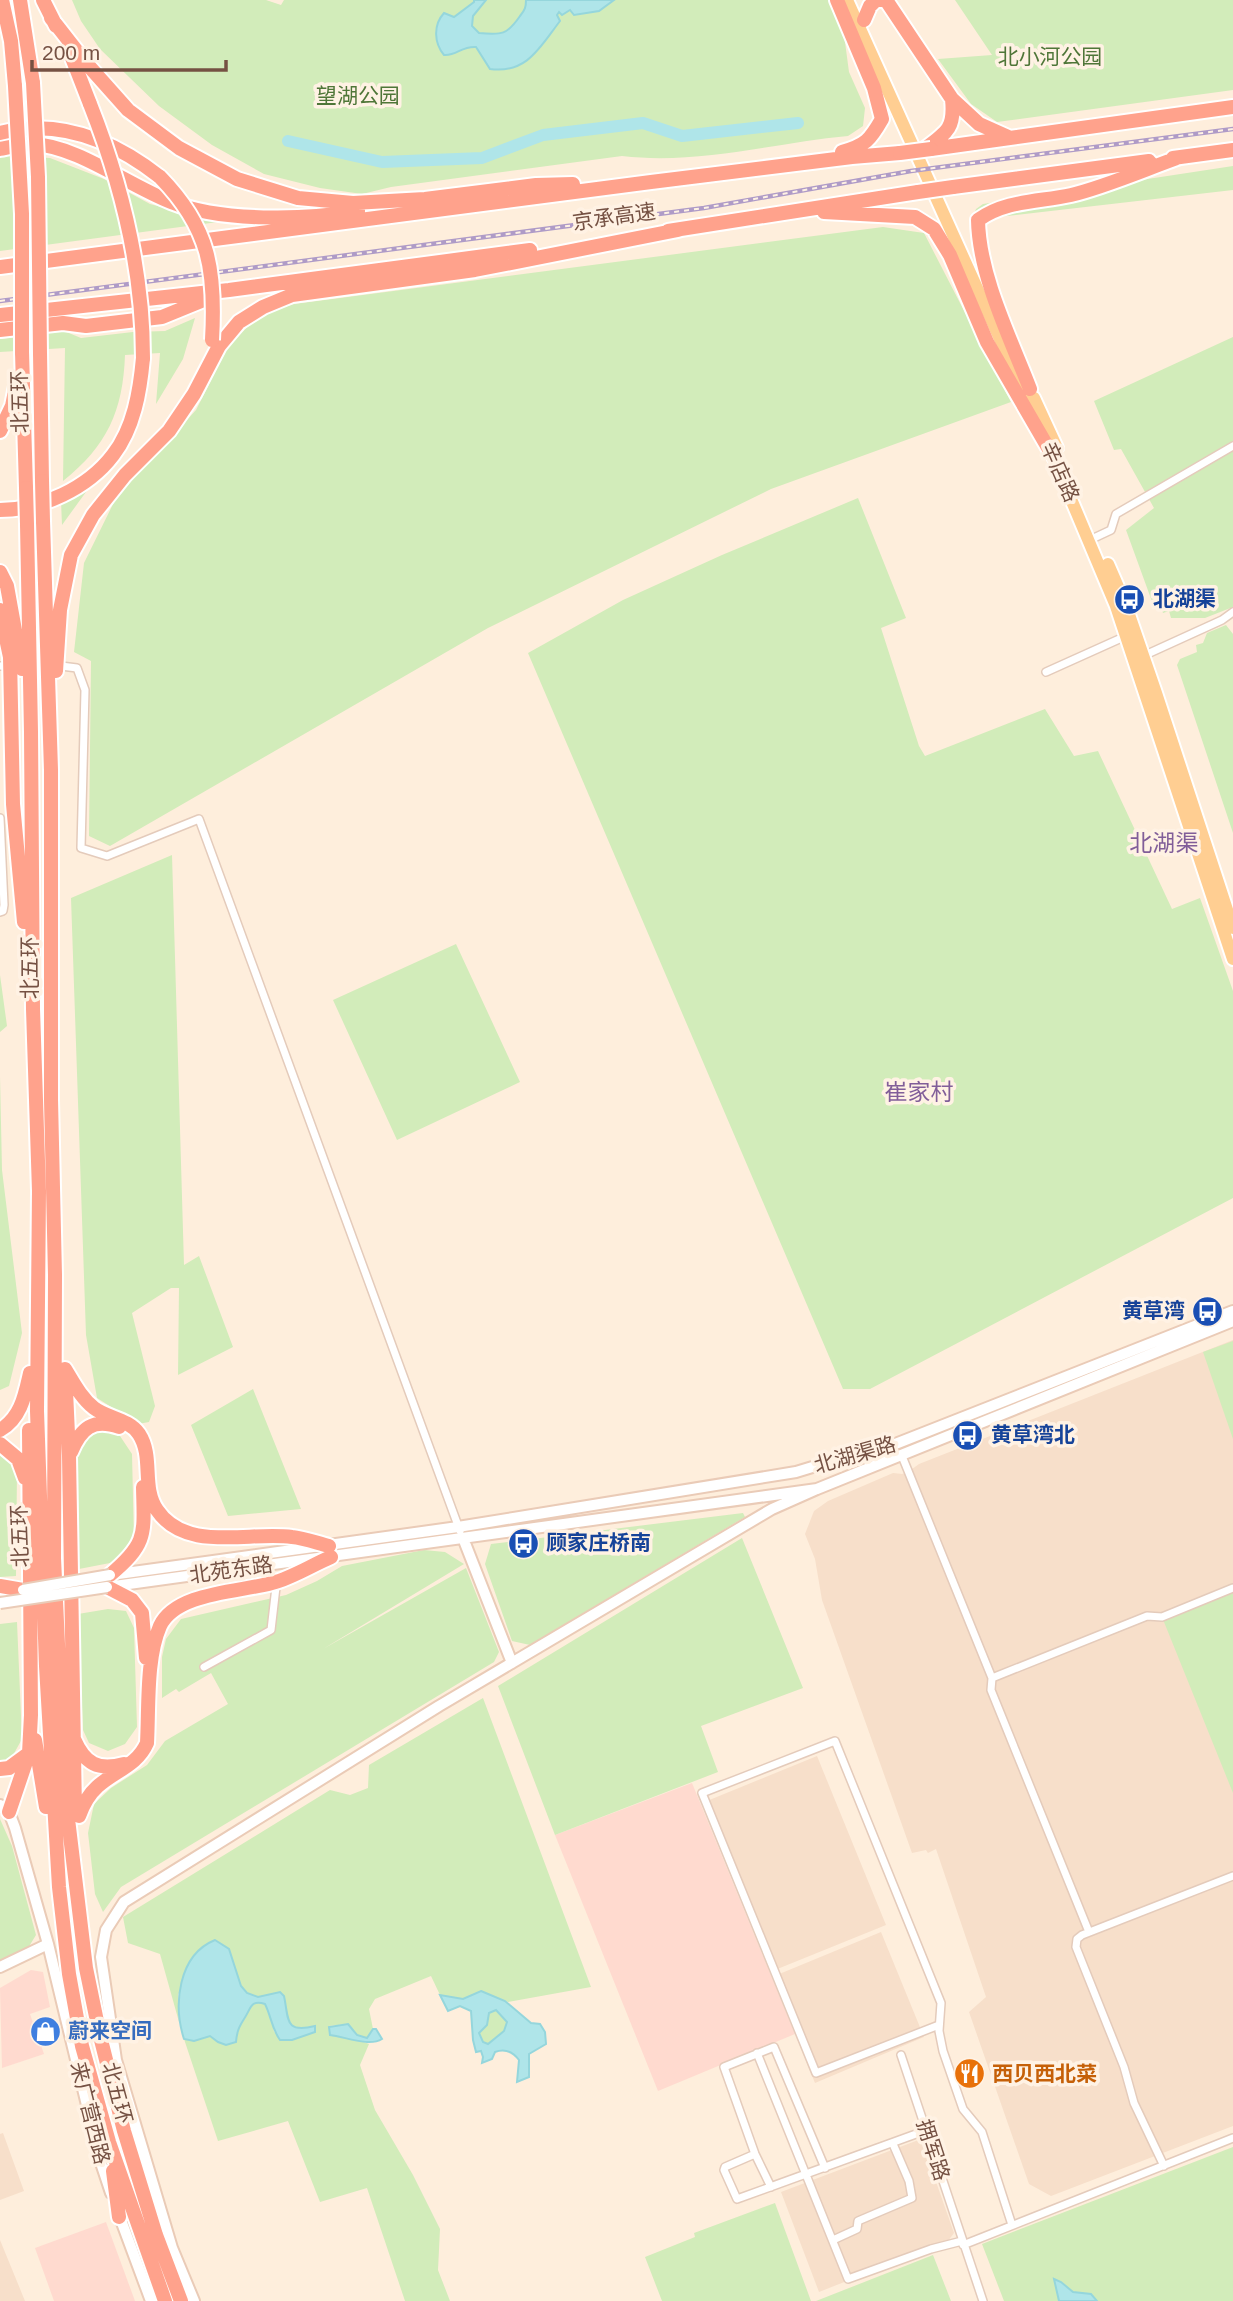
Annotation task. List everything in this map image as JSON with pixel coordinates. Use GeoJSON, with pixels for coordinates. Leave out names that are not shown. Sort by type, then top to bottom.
{"type":"FeatureCollection","features":[{"type":"Feature","properties":{"kind":"highway","name":"北五环"},"geometry":{"type":"LineString","coordinates":[[2,0],[11,41],[22,214],[33,1009],[39,1191],[38,1451],[46,1666],[59,1888],[69,1974],[82,2046],[109,2142],[165,2301]]}},
{"type":"Feature","properties":{"kind":"highway","name":"北五环"},"geometry":{"type":"LineString","coordinates":[[20,0],[33,83],[38,177],[42,481],[51,770],[54,1558],[65,1794],[86,1968],[100,2036],[124,2131],[156,2235],[181,2301]]}},
{"type":"Feature","properties":{"kind":"highway"},"geometry":{"type":"LineString","coordinates":[[0,510],[54,499],[88,479],[114,455],[134,412],[141,389],[143,317],[132,242],[109,153],[72,55],[43,0]]}},
{"type":"Feature","properties":{"kind":"highway"},"geometry":{"type":"LineString","coordinates":[[811,162],[860,147],[872,138],[882,119],[874,88],[837,0]]}},
{"type":"Feature","properties":{"kind":"highway"},"geometry":{"type":"LineString","coordinates":[[864,20],[876,0],[886,0],[952,99],[979,124],[1009,138]]}},
{"type":"Feature","properties":{"kind":"highway"},"geometry":{"type":"LineString","coordinates":[[51,18],[128,110],[179,149],[237,179],[298,198],[353,203],[425,199]]}},
{"type":"Feature","properties":{"kind":"highway"},"geometry":{"type":"LineString","coordinates":[[928,149],[948,132],[954,115],[952,99]]}},
{"type":"Feature","properties":{"kind":"highway","name":"京承高速"},"geometry":{"type":"LineString","coordinates":[[0,267],[651,182],[900,153],[1233,107]]}},
{"type":"Feature","properties":{"kind":"highway"},"geometry":{"type":"LineString","coordinates":[[0,133],[52,128],[86,134],[140,161],[180,198],[196,225],[210,262],[214,302],[212,340],[194,394]]}},
{"type":"Feature","properties":{"kind":"highway"},"geometry":{"type":"LineString","coordinates":[[0,149],[33,144],[73,153],[172,203],[223,216],[290,216],[349,212],[536,185],[651,182]]}},
{"type":"Feature","properties":{"kind":"highway","name":"京承高速"},"geometry":{"type":"LineString","coordinates":[[0,315],[229,290],[678,230],[918,192],[1233,150]]}},
{"type":"Feature","properties":{"kind":"highway"},"geometry":{"type":"LineString","coordinates":[[1030,384],[987,272],[978,239],[978,220],[991,211],[1013,204],[1073,194],[1180,157]]}},
{"type":"Feature","properties":{"kind":"highway"},"geometry":{"type":"LineString","coordinates":[[802,210],[915,217],[934,229],[950,255],[998,363],[1050,451]]}},
{"type":"Feature","properties":{"kind":"highway"},"geometry":{"type":"LineString","coordinates":[[51,770],[60,610],[71,555],[93,514],[125,475],[169,431],[194,394],[219,346],[239,322],[262,307],[292,295],[475,270],[678,230]]}},
{"type":"Feature","properties":{"kind":"highway"},"geometry":{"type":"LineString","coordinates":[[0,330],[62,323],[86,326],[162,317],[229,290]]}},
{"type":"Feature","properties":{"kind":"highway"},"geometry":{"type":"LineString","coordinates":[[0,431],[12,405],[22,352]]}},
{"type":"Feature","properties":{"kind":"highway"},"geometry":{"type":"LineString","coordinates":[[0,572],[7,586],[16,630],[31,732]]}},
{"type":"Feature","properties":{"kind":"highway"},"geometry":{"type":"LineString","coordinates":[[0,610],[10,657],[13,804],[33,1009]]}},
{"type":"Feature","properties":{"kind":"highway"},"geometry":{"type":"LineString","coordinates":[[55,1275],[65,1369],[69,1456],[75,1824],[72,1851]]}},
{"type":"Feature","properties":{"kind":"highway"},"geometry":{"type":"LineString","coordinates":[[5,1808],[29,1753],[30,1373],[38,1286]]}},
{"type":"Feature","properties":{"kind":"highway"},"geometry":{"type":"LineString","coordinates":[[65,1369],[83,1397],[95,1409],[120,1420],[137,1432],[146,1448],[150,1497],[158,1512],[172,1525],[186,1534],[207,1537],[293,1537],[330,1551]]}},
{"type":"Feature","properties":{"kind":"highway"},"geometry":{"type":"LineString","coordinates":[[0,1430],[13,1421],[19,1410],[30,1373]]}},
{"type":"Feature","properties":{"kind":"highway"},"geometry":{"type":"LineString","coordinates":[[69,1456],[77,1436],[90,1426],[107,1422],[124,1428],[138,1444],[141,1458],[144,1532],[135,1552],[108,1581],[132,1600],[142,1613],[146,1654],[144,1739],[137,1754],[125,1764],[112,1768],[97,1766],[88,1760],[78,1749],[74,1739]]}},
{"type":"Feature","properties":{"kind":"highway"},"geometry":{"type":"LineString","coordinates":[[0,1444],[18,1459],[28,1484]]}},
{"type":"Feature","properties":{"kind":"highway"},"geometry":{"type":"LineString","coordinates":[[75,1824],[84,1802],[96,1788],[142,1755],[147,1743],[153,1648],[162,1623],[179,1605],[274,1583],[330,1551]]}},
{"type":"Feature","properties":{"kind":"highway"},"geometry":{"type":"LineString","coordinates":[[0,1586],[23,1590]]}},
{"type":"Feature","properties":{"kind":"highway"},"geometry":{"type":"LineString","coordinates":[[31,1715],[59,1888]]}},
{"type":"Feature","properties":{"kind":"highway"},"geometry":{"type":"LineString","coordinates":[[0,1769],[9,1768],[29,1753]]}},
{"type":"Feature","properties":{"kind":"highway"},"geometry":{"type":"LineString","coordinates":[[109,2142],[119,2217]]}},
{"type":"Feature","properties":{"kind":"main road","name":"辛店路"},"geometry":{"type":"LineString","coordinates":[[847,0],[1090,540],[1165,737],[1233,928]]}},
{"type":"Feature","properties":{"kind":"main road","name":"辛店路"},"geometry":{"type":"LineString","coordinates":[[854,0],[1030,384],[1125,603],[1233,959]]}},
{"type":"Feature","properties":{"kind":"main road","name":"北湖渠路"},"geometry":{"type":"LineString","coordinates":[[460,1532],[796,1472],[842,1458],[875,1452],[1233,1311]]}},
{"type":"Feature","properties":{"kind":"main road","name":"北湖渠路"},"geometry":{"type":"LineString","coordinates":[[460,1532],[817,1489],[1233,1321]]}},
{"type":"Feature","properties":{"kind":"main road"},"geometry":{"type":"LineString","coordinates":[[194,2301],[172,2248],[116,2060],[101,1957],[106,1930],[124,1902],[512,1663],[772,1508],[817,1489]]}},
{"type":"Feature","properties":{"kind":"main road","name":"北苑东路"},"geometry":{"type":"LineString","coordinates":[[0,1593],[108,1581],[460,1532]]}},
{"type":"Feature","properties":{"kind":"main road"},"geometry":{"type":"LineString","coordinates":[[460,1532],[512,1663]]}},
{"type":"Feature","properties":{"kind":"main road","name":"北苑东路"},"geometry":{"type":"LineString","coordinates":[[0,1603],[108,1581]]}},
{"type":"Feature","properties":{"kind":"main road","name":"来广营西路"},"geometry":{"type":"LineString","coordinates":[[5,1808],[48,1944],[101,2163],[151,2301]]}},
{"type":"Feature","properties":{"kind":"main road"},"geometry":{"type":"LineString","coordinates":[[0,1968],[48,1944]]}},
{"type":"Feature","properties":{"kind":"street"},"geometry":{"type":"LineString","coordinates":[[1096,537],[1111,530],[1116,514],[1233,446]]}},
{"type":"Feature","properties":{"kind":"street"},"geometry":{"type":"LineString","coordinates":[[1143,656],[1222,621],[1233,612]]}},
{"type":"Feature","properties":{"kind":"street"},"geometry":{"type":"LineString","coordinates":[[1046,672],[1126,636]]}},
{"type":"Feature","properties":{"kind":"street"},"geometry":{"type":"LineString","coordinates":[[61,666],[77,668],[85,690],[81,848],[107,856],[199,819],[460,1532]]}},
{"type":"Feature","properties":{"kind":"street"},"geometry":{"type":"LineString","coordinates":[[0,818],[4,905],[3,911],[0,912]]}},
{"type":"Feature","properties":{"kind":"street"},"geometry":{"type":"LineString","coordinates":[[902,1456],[992,1678],[991,1690],[1089,1932]]}},
{"type":"Feature","properties":{"kind":"street"},"geometry":{"type":"LineString","coordinates":[[204,1667],[271,1630],[275,1587]]}},
{"type":"Feature","properties":{"kind":"street"},"geometry":{"type":"LineString","coordinates":[[992,1678],[1147,1616],[1162,1617],[1233,1588]]}},
{"type":"Feature","properties":{"kind":"street"},"geometry":{"type":"LineString","coordinates":[[939,2025],[816,2073],[702,1793],[835,1741],[941,2003],[939,2025],[943,2051],[963,2109],[982,2132],[1012,2225]]}},
{"type":"Feature","properties":{"kind":"street"},"geometry":{"type":"LineString","coordinates":[[1164,2166],[1135,2103],[1124,2067],[1076,1947],[1077,1939],[1233,1876]]}},
{"type":"Feature","properties":{"kind":"street"},"geometry":{"type":"LineString","coordinates":[[771,2187],[755,2154],[724,2067],[774,2047],[825,2168]]}},
{"type":"Feature","properties":{"kind":"street"},"geometry":{"type":"LineString","coordinates":[[757,2053],[848,2279],[855,2279],[931,2249],[962,2243],[1012,2225],[1233,2138]]}},
{"type":"Feature","properties":{"kind":"street","name":"拥军路"},"geometry":{"type":"LineString","coordinates":[[901,2055],[983,2301]]}},
{"type":"Feature","properties":{"kind":"street"},"geometry":{"type":"LineString","coordinates":[[755,2154],[725,2167],[737,2200],[927,2130]]}},
{"type":"Feature","properties":{"kind":"street"},"geometry":{"type":"LineString","coordinates":[[833,2240],[857,2229],[858,2221],[912,2198],[909,2181],[893,2144]]}},
{"type":"Feature","properties":{"kind":"shaded area"},"geometry":{"type":"Polygon","coordinates":[[[1233,1340],[1233,2126],[1051,2196],[1029,2184],[969,2012],[986,1997],[936,1849],[928,1853],[926,1850],[912,1853],[822,1600],[815,1559],[805,1534],[814,1511],[828,1501],[893,1473],[908,1472],[919,1464],[1233,1340]]]}},
{"type":"Feature","properties":{"kind":"shaded area"},"geometry":{"type":"Polygon","coordinates":[[[817,1756],[886,1925],[770,1972],[702,1803],[817,1756]]]}},
{"type":"Feature","properties":{"kind":"shaded area"},"geometry":{"type":"Polygon","coordinates":[[[692,1783],[795,2034],[658,2091],[555,1835],[692,1783]]]}},
{"type":"Feature","properties":{"kind":"shaded area"},"geometry":{"type":"Polygon","coordinates":[[[881,1932],[924,2037],[815,2083],[772,1977],[881,1932]]]}},
{"type":"Feature","properties":{"kind":"shaded area"},"geometry":{"type":"Polygon","coordinates":[[[31,1970],[43,1972],[50,2007],[30,2014],[44,2054],[2,2068],[0,1988],[31,1970]]]}},
{"type":"Feature","properties":{"kind":"shaded area"},"geometry":{"type":"Polygon","coordinates":[[[3,2133],[24,2191],[0,2200],[0,2134],[3,2133]]]}},
{"type":"Feature","properties":{"kind":"shaded area"},"geometry":{"type":"Polygon","coordinates":[[[921,2139],[954,2233],[948,2241],[819,2292],[781,2192],[921,2139]]]}},
{"type":"Feature","properties":{"kind":"shaded area"},"geometry":{"type":"Polygon","coordinates":[[[106,2222],[135,2301],[54,2301],[35,2248],[106,2222]]]}},
{"type":"Feature","properties":{"kind":"shaded area"},"geometry":{"type":"Polygon","coordinates":[[[0,2240],[25,2301],[0,2301],[0,2240]]]}},
{"type":"Feature","properties":{"kind":"green space","name":"望湖公园"},"geometry":{"type":"Polygon","coordinates":[[[72,0],[266,0],[281,5],[284,0],[830,0],[843,27],[849,72],[865,108],[863,126],[848,136],[735,152],[679,158],[622,156],[391,187],[362,194],[320,188],[264,174],[212,145],[159,106],[100,49],[81,21],[72,0]]]}},
{"type":"Feature","properties":{"kind":"green space","name":"北小河公园"},"geometry":{"type":"Polygon","coordinates":[[[955,0],[1233,0],[1233,90],[997,122],[971,104],[938,59],[992,55],[955,0]]]}},
{"type":"Feature","properties":{"kind":"green space"},"geometry":{"type":"Polygon","coordinates":[[[0,155],[50,158],[104,179],[150,204],[218,222],[0,251],[0,155]]]}},
{"type":"Feature","properties":{"kind":"green space"},"geometry":{"type":"Polygon","coordinates":[[[1233,166],[1233,190],[972,220],[976,209],[983,204],[1233,166]]]}},
{"type":"Feature","properties":{"kind":"green space"},"geometry":{"type":"Polygon","coordinates":[[[883,227],[924,233],[1011,402],[771,489],[488,628],[110,846],[89,836],[91,661],[74,652],[84,563],[116,498],[196,410],[228,347],[259,315],[294,304],[883,227]]]}},
{"type":"Feature","properties":{"kind":"green space"},"geometry":{"type":"Polygon","coordinates":[[[195,318],[183,359],[156,404],[160,353],[125,355],[121,393],[110,426],[91,454],[63,481],[65,348],[0,352],[0,339],[64,331],[81,338],[165,331],[195,318]]]}},
{"type":"Feature","properties":{"kind":"green space"},"geometry":{"type":"Polygon","coordinates":[[[1233,337],[1233,607],[1205,618],[1171,618],[1169,611],[1163,613],[1160,605],[1154,607],[1126,530],[1154,508],[1121,449],[1114,450],[1094,401],[1233,337]]]}},
{"type":"Feature","properties":{"kind":"green space"},"geometry":{"type":"Polygon","coordinates":[[[91,485],[62,525],[61,501],[91,485]]]}},
{"type":"Feature","properties":{"kind":"green space"},"geometry":{"type":"Polygon","coordinates":[[[858,498],[906,618],[881,628],[919,746],[925,756],[1045,709],[1074,756],[1098,751],[1172,909],[1200,898],[1233,991],[1233,1198],[870,1389],[843,1389],[528,653],[623,600],[858,498]]]}},
{"type":"Feature","properties":{"kind":"green space"},"geometry":{"type":"Polygon","coordinates":[[[1226,625],[1233,634],[1233,833],[1177,665],[1180,659],[1197,652],[1196,645],[1203,643],[1207,633],[1226,625]]]}},
{"type":"Feature","properties":{"kind":"green space"},"geometry":{"type":"Polygon","coordinates":[[[172,855],[184,1265],[199,1256],[233,1347],[178,1375],[179,1288],[171,1288],[132,1313],[155,1406],[149,1422],[138,1424],[97,1398],[86,1335],[71,898],[172,855]]]}},
{"type":"Feature","properties":{"kind":"green space"},"geometry":{"type":"Polygon","coordinates":[[[456,944],[520,1082],[397,1140],[333,1000],[456,944]]]}},
{"type":"Feature","properties":{"kind":"green space"},"geometry":{"type":"Polygon","coordinates":[[[0,975],[7,1026],[0,1032],[0,975]]]}},
{"type":"Feature","properties":{"kind":"green space"},"geometry":{"type":"Polygon","coordinates":[[[0,1076],[2,1170],[22,1333],[9,1386],[0,1390],[0,1076]]]}},
{"type":"Feature","properties":{"kind":"green space"},"geometry":{"type":"Polygon","coordinates":[[[1233,1341],[1233,1439],[1203,1352],[1233,1341]]]}},
{"type":"Feature","properties":{"kind":"green space"},"geometry":{"type":"Polygon","coordinates":[[[253,1389],[301,1509],[228,1516],[191,1425],[253,1389]]]}},
{"type":"Feature","properties":{"kind":"green space"},"geometry":{"type":"Polygon","coordinates":[[[104,1427],[118,1433],[132,1454],[134,1539],[123,1556],[110,1563],[79,1569],[76,1450],[88,1433],[104,1427]]]}},
{"type":"Feature","properties":{"kind":"green space"},"geometry":{"type":"Polygon","coordinates":[[[0,1453],[7,1455],[17,1469],[16,1576],[0,1577],[0,1453]]]}},
{"type":"Feature","properties":{"kind":"green space"},"geometry":{"type":"Polygon","coordinates":[[[743,1513],[745,1517],[530,1645],[512,1641],[485,1564],[491,1544],[743,1513]]]}},
{"type":"Feature","properties":{"kind":"green space"},"geometry":{"type":"Polygon","coordinates":[[[742,1538],[803,1688],[701,1726],[718,1772],[555,1835],[498,1686],[742,1538]]]}},
{"type":"Feature","properties":{"kind":"green space"},"geometry":{"type":"Polygon","coordinates":[[[424,1550],[445,1552],[464,1564],[323,1649],[466,1568],[499,1652],[494,1662],[121,1887],[103,1912],[95,1894],[88,1833],[94,1804],[111,1788],[147,1765],[165,1741],[228,1704],[211,1673],[179,1692],[176,1689],[162,1698],[162,1657],[166,1639],[181,1619],[286,1595],[342,1566],[424,1550]]]}},
{"type":"Feature","properties":{"kind":"green space"},"geometry":{"type":"Polygon","coordinates":[[[1233,1588],[1233,1793],[1162,1617],[1233,1588]]]}},
{"type":"Feature","properties":{"kind":"green space"},"geometry":{"type":"Polygon","coordinates":[[[108,1609],[126,1611],[134,1628],[137,1727],[125,1744],[108,1751],[89,1743],[83,1730],[78,1614],[108,1609]]]}},
{"type":"Feature","properties":{"kind":"green space"},"geometry":{"type":"Polygon","coordinates":[[[17,1622],[22,1739],[12,1757],[0,1763],[0,1624],[17,1622]]]}},
{"type":"Feature","properties":{"kind":"green space"},"geometry":{"type":"Polygon","coordinates":[[[483,1698],[591,1987],[508,2002],[481,1991],[463,1999],[440,1995],[431,1976],[375,1999],[369,2009],[373,2029],[368,2038],[357,2035],[348,2024],[329,2026],[330,2035],[350,2037],[369,2044],[360,2065],[375,2110],[413,2175],[440,2229],[438,2270],[450,2301],[405,2301],[367,2188],[320,2202],[288,2121],[218,2141],[184,2039],[194,2041],[210,2036],[218,2042],[237,2036],[237,2029],[246,2017],[250,2005],[259,2002],[265,2003],[272,2017],[274,2032],[292,2040],[315,2032],[315,2026],[304,2028],[291,2025],[280,1993],[257,1996],[245,1990],[237,1978],[229,1949],[178,1994],[179,2022],[160,1954],[128,1943],[123,1917],[330,1790],[350,1795],[368,1788],[369,1765],[483,1698]]]}},
{"type":"Feature","properties":{"kind":"green space"},"geometry":{"type":"Polygon","coordinates":[[[0,1819],[12,1846],[36,1935],[28,1948],[0,1961],[0,1819]]]}},
{"type":"Feature","properties":{"kind":"green space"},"geometry":{"type":"Polygon","coordinates":[[[495,2010],[507,2021],[504,2031],[488,2044],[483,2042],[479,2033],[487,2025],[489,2013],[495,2010]]]}},
{"type":"Feature","properties":{"kind":"green space"},"geometry":{"type":"Polygon","coordinates":[[[1233,2147],[1233,2301],[1004,2301],[982,2244],[1233,2147]]]}},
{"type":"Feature","properties":{"kind":"green space"},"geometry":{"type":"Polygon","coordinates":[[[775,2203],[811,2301],[662,2301],[645,2257],[695,2237],[694,2233],[775,2203]]]}},
{"type":"Feature","properties":{"kind":"green space"},"geometry":{"type":"Polygon","coordinates":[[[933,2255],[951,2301],[816,2301],[933,2255]]]}},
{"type":"Feature","properties":{"kind":"water"},"geometry":{"type":"Polygon","coordinates":[[[474,0],[486,0],[473,16],[472,26],[479,33],[493,34],[511,27],[524,10],[526,0],[614,0],[599,11],[574,15],[570,10],[562,15],[559,12],[557,15],[560,21],[531,57],[514,67],[490,69],[476,47],[444,55],[438,45],[437,28],[444,13],[454,17],[474,0]]]}},
{"type":"Feature","properties":{"kind":"water"},"geometry":{"type":"Polygon","coordinates":[[[215,1940],[229,1949],[241,1986],[247,1993],[258,1997],[280,1992],[284,1996],[290,2023],[298,2028],[315,2026],[315,2032],[292,2040],[280,2040],[265,2004],[256,2003],[251,2006],[241,2024],[236,2042],[226,2045],[210,2036],[194,2041],[184,2039],[179,1997],[186,1969],[203,1947],[215,1940]]]}},
{"type":"Feature","properties":{"kind":"water"},"geometry":{"type":"Polygon","coordinates":[[[481,1991],[505,2001],[531,2023],[540,2024],[545,2032],[546,2044],[529,2054],[529,2077],[517,2082],[519,2060],[503,2050],[495,2052],[492,2059],[482,2063],[481,2051],[476,2052],[473,2040],[471,2011],[460,2006],[448,2011],[440,1995],[463,1999],[481,1991]],[[496,2010],[489,2013],[487,2025],[479,2033],[483,2042],[488,2044],[504,2031],[507,2022],[496,2010]]]}},
{"type":"Feature","properties":{"kind":"water"},"geometry":{"type":"Polygon","coordinates":[[[348,2024],[357,2035],[367,2038],[373,2029],[376,2029],[382,2039],[364,2042],[330,2035],[329,2027],[348,2024]]]}},
{"type":"Feature","properties":{"kind":"water"},"geometry":{"type":"Polygon","coordinates":[[[1054,2279],[1073,2292],[1091,2294],[1097,2301],[1059,2301],[1054,2279]]]}},
{"type":"Feature","properties":{"kind":"waterway"},"geometry":{"type":"LineString","coordinates":[[288,141],[382,162],[482,158],[543,135],[643,123],[682,136],[798,123]]}},
{"type":"Feature","properties":{"kind":"railway"},"geometry":{"type":"LineString","coordinates":[[0,301],[704,208],[911,171],[1233,129]]}},
{"type":"Feature","properties":{"kind":"place","name":"北湖渠"},"geometry":{"type":"Point","coordinates":[1130,599]}},
{"type":"Feature","properties":{"kind":"place","name":"黄草湾"},"geometry":{"type":"Point","coordinates":[1208,1311]}},
{"type":"Feature","properties":{"kind":"place","name":"黄草湾北"},"geometry":{"type":"Point","coordinates":[968,1435]}},
{"type":"Feature","properties":{"kind":"place","name":"顾家庄桥南"},"geometry":{"type":"Point","coordinates":[523,1543]}},
{"type":"Feature","properties":{"kind":"place","name":"蔚来空间"},"geometry":{"type":"Point","coordinates":[45,2031]}},
{"type":"Feature","properties":{"kind":"place","name":"西贝西北菜"},"geometry":{"type":"Point","coordinates":[969,2074]}},
{"type":"Feature","properties":{"kind":"district","name":"北湖渠"},"geometry":{"type":"Point","coordinates":[1164,843]}},
{"type":"Feature","properties":{"kind":"district","name":"崔家村"},"geometry":{"type":"Point","coordinates":[919,1092]}}]}
